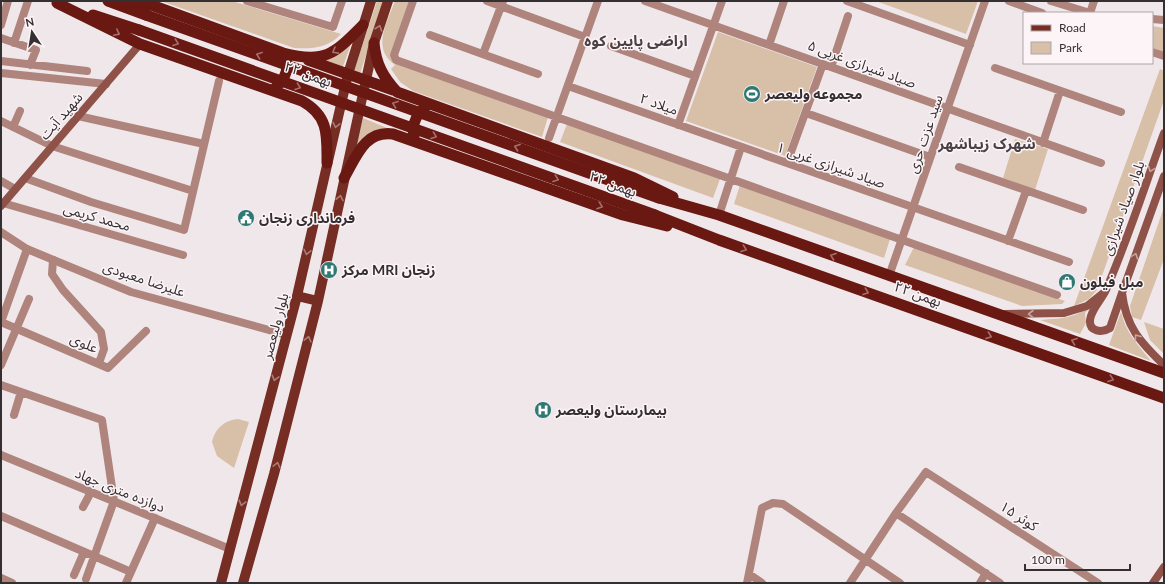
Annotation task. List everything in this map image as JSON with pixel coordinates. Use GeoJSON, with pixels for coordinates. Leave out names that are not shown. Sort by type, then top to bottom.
{"type":"FeatureCollection","features":[{"type":"Feature","properties":{"kind":"highway","name":"۲۲ بهمن"},"geometry":{"type":"LineString","coordinates":[[108,1],[659,198],[719,215],[1164,373]]}},
{"type":"Feature","properties":{"kind":"highway"},"geometry":{"type":"LineString","coordinates":[[132,1],[154,6],[283,53],[303,58],[366,80],[428,104],[634,178],[701,210]]}},
{"type":"Feature","properties":{"kind":"highway","name":"۲۲ بهمن"},"geometry":{"type":"LineString","coordinates":[[54,2],[139,30],[655,215],[719,240],[1164,398]]}},
{"type":"Feature","properties":{"kind":"highway"},"geometry":{"type":"LineString","coordinates":[[54,2],[140,44],[302,101],[314,107],[326,127],[327,163]]}},
{"type":"Feature","properties":{"kind":"highway"},"geometry":{"type":"LineString","coordinates":[[303,58],[329,54],[340,48],[363,25]]}},
{"type":"Feature","properties":{"kind":"highway"},"geometry":{"type":"LineString","coordinates":[[374,43],[379,68],[386,80],[397,92]]}},
{"type":"Feature","properties":{"kind":"highway"},"geometry":{"type":"LineString","coordinates":[[270,90],[282,81],[286,74],[286,60],[283,53]]}},
{"type":"Feature","properties":{"kind":"highway"},"geometry":{"type":"LineString","coordinates":[[415,142],[413,132],[415,121],[420,111],[428,104]]}},
{"type":"Feature","properties":{"kind":"highway"},"geometry":{"type":"LineString","coordinates":[[344,178],[360,149],[374,136],[383,133],[393,134],[623,215],[719,240]]}},
{"type":"Feature","properties":{"kind":"main road","name":"بلوار ولیعصر"},"geometry":{"type":"LineString","coordinates":[[221,583],[297,296],[348,74],[372,1]]}},
{"type":"Feature","properties":{"kind":"main road"},"geometry":{"type":"LineString","coordinates":[[243,583],[274,474],[318,301],[374,43],[388,1]]}},
{"type":"Feature","properties":{"kind":"main road","name":"شهید آیت"},"geometry":{"type":"LineString","coordinates":[[2,204],[140,44]]}},
{"type":"Feature","properties":{"kind":"main road","name":"بلوار صیاد شیرازی"},"geometry":{"type":"LineString","coordinates":[[1164,133],[1106,291],[1090,319],[1091,326],[1096,330],[1104,332],[1110,328],[1164,176]]}},
{"type":"Feature","properties":{"kind":"main road"},"geometry":{"type":"LineString","coordinates":[[998,314],[1046,315],[1075,311],[1087,306],[1106,291]]}},
{"type":"Feature","properties":{"kind":"main road"},"geometry":{"type":"LineString","coordinates":[[1122,293],[1124,307],[1136,336],[1164,365]]}},
{"type":"Feature","properties":{"kind":"main road"},"geometry":{"type":"LineString","coordinates":[[297,296],[318,301]]}},
{"type":"Feature","properties":{"kind":"main road"},"geometry":{"type":"LineString","coordinates":[[1153,583],[1164,567]]}},
{"type":"Feature","properties":{"kind":"street"},"geometry":{"type":"LineString","coordinates":[[1,26],[8,1]]}},
{"type":"Feature","properties":{"kind":"street"},"geometry":{"type":"LineString","coordinates":[[14,43],[28,1]]}},
{"type":"Feature","properties":{"kind":"street"},"geometry":{"type":"LineString","coordinates":[[247,1],[332,27],[341,1]]}},
{"type":"Feature","properties":{"kind":"street"},"geometry":{"type":"LineString","coordinates":[[413,1],[394,54],[396,60],[1057,295]]}},
{"type":"Feature","properties":{"kind":"street"},"geometry":{"type":"LineString","coordinates":[[487,1],[502,4],[585,37]]}},
{"type":"Feature","properties":{"kind":"street"},"geometry":{"type":"LineString","coordinates":[[550,138],[598,1]]}},
{"type":"Feature","properties":{"kind":"street","name":"صیاد شیرازی غربی ۵"},"geometry":{"type":"LineString","coordinates":[[645,1],[1101,163]]}},
{"type":"Feature","properties":{"kind":"street"},"geometry":{"type":"LineString","coordinates":[[678,125],[722,1]]}},
{"type":"Feature","properties":{"kind":"street"},"geometry":{"type":"LineString","coordinates":[[769,45],[784,1]]}},
{"type":"Feature","properties":{"kind":"street"},"geometry":{"type":"LineString","coordinates":[[846,1],[970,45]]}},
{"type":"Feature","properties":{"kind":"street","name":"سید عزت حری"},"geometry":{"type":"LineString","coordinates":[[889,276],[986,1]]}},
{"type":"Feature","properties":{"kind":"street"},"geometry":{"type":"LineString","coordinates":[[1008,1],[1039,12]]}},
{"type":"Feature","properties":{"kind":"street"},"geometry":{"type":"LineString","coordinates":[[1051,1],[1087,12]]}},
{"type":"Feature","properties":{"kind":"street"},"geometry":{"type":"LineString","coordinates":[[1090,12],[1094,1]]}},
{"type":"Feature","properties":{"kind":"street"},"geometry":{"type":"LineString","coordinates":[[484,54],[502,4]]}},
{"type":"Feature","properties":{"kind":"street"},"geometry":{"type":"LineString","coordinates":[[787,163],[806,113],[848,16]]}},
{"type":"Feature","properties":{"kind":"street"},"geometry":{"type":"LineString","coordinates":[[1153,19],[1164,20]]}},
{"type":"Feature","properties":{"kind":"street"},"geometry":{"type":"LineString","coordinates":[[430,35],[538,74]]}},
{"type":"Feature","properties":{"kind":"street"},"geometry":{"type":"LineString","coordinates":[[1,38],[36,50],[30,65]]}},
{"type":"Feature","properties":{"kind":"street"},"geometry":{"type":"LineString","coordinates":[[611,46],[696,76]]}},
{"type":"Feature","properties":{"kind":"street"},"geometry":{"type":"LineString","coordinates":[[1153,52],[1164,56]]}},
{"type":"Feature","properties":{"kind":"street"},"geometry":{"type":"LineString","coordinates":[[1,61],[87,71]]}},
{"type":"Feature","properties":{"kind":"street"},"geometry":{"type":"LineString","coordinates":[[995,68],[1121,112]]}},
{"type":"Feature","properties":{"kind":"street"},"geometry":{"type":"LineString","coordinates":[[1,73],[106,84]]}},
{"type":"Feature","properties":{"kind":"street"},"geometry":{"type":"LineString","coordinates":[[25,178],[91,202],[184,230],[219,81]]}},
{"type":"Feature","properties":{"kind":"street","name":"میلاد ۲"},"geometry":{"type":"LineString","coordinates":[[568,86],[741,147]]}},
{"type":"Feature","properties":{"kind":"street"},"geometry":{"type":"LineString","coordinates":[[1043,143],[1060,91]]}},
{"type":"Feature","properties":{"kind":"street"},"geometry":{"type":"LineString","coordinates":[[13,127],[20,111]]}},
{"type":"Feature","properties":{"kind":"street"},"geometry":{"type":"LineString","coordinates":[[806,113],[930,157]]}},
{"type":"Feature","properties":{"kind":"street"},"geometry":{"type":"LineString","coordinates":[[78,116],[204,144]]}},
{"type":"Feature","properties":{"kind":"street"},"geometry":{"type":"LineString","coordinates":[[1,121],[52,146],[193,192]]}},
{"type":"Feature","properties":{"kind":"street"},"geometry":{"type":"LineString","coordinates":[[719,215],[741,147]]}},
{"type":"Feature","properties":{"kind":"street","name":"صیاد شیرازی غربی ۱"},"geometry":{"type":"LineString","coordinates":[[741,147],[1069,262]]}},
{"type":"Feature","properties":{"kind":"street"},"geometry":{"type":"LineString","coordinates":[[959,167],[1082,210]]}},
{"type":"Feature","properties":{"kind":"street"},"geometry":{"type":"LineString","coordinates":[[1,181],[15,189]]}},
{"type":"Feature","properties":{"kind":"street"},"geometry":{"type":"LineString","coordinates":[[1008,241],[1026,191]]}},
{"type":"Feature","properties":{"kind":"street","name":"محمد کریمی"},"geometry":{"type":"LineString","coordinates":[[2,204],[183,255]]}},
{"type":"Feature","properties":{"kind":"street","name":"علیرضا معبودی"},"geometry":{"type":"LineString","coordinates":[[1,232],[27,249],[131,292],[287,335]]}},
{"type":"Feature","properties":{"kind":"street"},"geometry":{"type":"LineString","coordinates":[[1,322],[27,249]]}},
{"type":"Feature","properties":{"kind":"street"},"geometry":{"type":"LineString","coordinates":[[53,260],[52,274],[63,290],[101,332],[104,349],[100,364]]}},
{"type":"Feature","properties":{"kind":"street"},"geometry":{"type":"LineString","coordinates":[[1,365],[28,299]]}},
{"type":"Feature","properties":{"kind":"street","name":"علوی"},"geometry":{"type":"LineString","coordinates":[[1,322],[108,368],[146,331]]}},
{"type":"Feature","properties":{"kind":"street"},"geometry":{"type":"LineString","coordinates":[[1,395],[2,386],[102,420],[114,501],[86,579]]}},
{"type":"Feature","properties":{"kind":"street"},"geometry":{"type":"LineString","coordinates":[[14,415],[21,392]]}},
{"type":"Feature","properties":{"kind":"street","name":"دوازده متری جهاد"},"geometry":{"type":"LineString","coordinates":[[1,455],[230,549]]}},
{"type":"Feature","properties":{"kind":"street","name":"۱۵ کوثر"},"geometry":{"type":"LineString","coordinates":[[896,513],[926,472],[1098,583]]}},
{"type":"Feature","properties":{"kind":"street"},"geometry":{"type":"LineString","coordinates":[[83,507],[91,492]]}},
{"type":"Feature","properties":{"kind":"street"},"geometry":{"type":"LineString","coordinates":[[747,583],[762,508],[773,503],[783,504],[900,583]]}},
{"type":"Feature","properties":{"kind":"street"},"geometry":{"type":"LineString","coordinates":[[850,583],[896,513],[1000,583]]}},
{"type":"Feature","properties":{"kind":"street"},"geometry":{"type":"LineString","coordinates":[[1,516],[131,572]]}},
{"type":"Feature","properties":{"kind":"street"},"geometry":{"type":"LineString","coordinates":[[126,583],[155,518]]}},
{"type":"Feature","properties":{"kind":"street"},"geometry":{"type":"LineString","coordinates":[[74,575],[84,552]]}},
{"type":"Feature","properties":{"kind":"street"},"geometry":{"type":"LineString","coordinates":[[980,583],[986,573]]}},
{"type":"Feature","properties":{"kind":"street"},"geometry":{"type":"LineString","coordinates":[[749,574],[762,583]]}},
{"type":"Feature","properties":{"kind":"street"},"geometry":{"type":"LineString","coordinates":[[1,578],[12,583]]}},
{"type":"Feature","properties":{"kind":"green space"},"geometry":{"type":"Polygon","coordinates":[[[161,1],[232,1],[341,34],[336,39],[320,47],[294,48],[161,1]]]}},
{"type":"Feature","properties":{"kind":"green space"},"geometry":{"type":"Polygon","coordinates":[[[377,1],[383,1],[360,74],[354,71],[377,1]]]}},
{"type":"Feature","properties":{"kind":"green space"},"geometry":{"type":"Polygon","coordinates":[[[395,1],[409,1],[390,55],[393,64],[384,51],[382,43],[385,26],[395,1]]]}},
{"type":"Feature","properties":{"kind":"green space"},"geometry":{"type":"Polygon","coordinates":[[[876,1],[978,1],[966,34],[876,1]]]}},
{"type":"Feature","properties":{"kind":"green space"},"geometry":{"type":"Polygon","coordinates":[[[1153,26],[1164,28],[1164,52],[1153,48],[1153,26]]]}},
{"type":"Feature","properties":{"kind":"green space","name":"مجموعه ولیعصر"},"geometry":{"type":"Polygon","coordinates":[[[718,32],[817,67],[785,156],[686,121],[718,32]]]}},
{"type":"Feature","properties":{"kind":"green space"},"geometry":{"type":"Polygon","coordinates":[[[351,44],[342,69],[310,59],[351,44]]]}},
{"type":"Feature","properties":{"kind":"green space"},"geometry":{"type":"Polygon","coordinates":[[[396,63],[548,117],[542,137],[413,91],[400,82],[391,69],[396,63]]]}},
{"type":"Feature","properties":{"kind":"green space"},"geometry":{"type":"Polygon","coordinates":[[[1160,69],[1164,71],[1164,100],[1097,290],[1089,299],[1074,306],[1160,69]]]}},
{"type":"Feature","properties":{"kind":"green space"},"geometry":{"type":"Polygon","coordinates":[[[363,118],[409,137],[369,134],[363,138],[355,150],[363,118]]]}},
{"type":"Feature","properties":{"kind":"green space"},"geometry":{"type":"Polygon","coordinates":[[[567,124],[720,179],[713,198],[560,142],[567,124]]]}},
{"type":"Feature","properties":{"kind":"green space"},"geometry":{"type":"Polygon","coordinates":[[[1015,139],[1048,149],[1035,190],[1003,178],[1015,139]]]}},
{"type":"Feature","properties":{"kind":"green space"},"geometry":{"type":"Polygon","coordinates":[[[740,185],[890,239],[884,258],[734,204],[740,185]]]}},
{"type":"Feature","properties":{"kind":"green space"},"geometry":{"type":"Polygon","coordinates":[[[1164,207],[1164,259],[1141,320],[1132,317],[1130,306],[1164,207]]]}},
{"type":"Feature","properties":{"kind":"green space"},"geometry":{"type":"Polygon","coordinates":[[[914,247],[1065,301],[1062,304],[1022,306],[905,265],[914,247]]]}},
{"type":"Feature","properties":{"kind":"green space"},"geometry":{"type":"Polygon","coordinates":[[[1093,304],[1085,313],[1086,323],[1080,334],[1040,320],[1068,317],[1080,313],[1093,304]]]}},
{"type":"Feature","properties":{"kind":"green space"},"geometry":{"type":"Polygon","coordinates":[[[1121,312],[1129,333],[1151,361],[1109,345],[1121,312]]]}},
{"type":"Feature","properties":{"kind":"green space"},"geometry":{"type":"Polygon","coordinates":[[[1144,322],[1164,329],[1164,354],[1150,340],[1144,322]]]}},
{"type":"Feature","properties":{"kind":"green space"},"geometry":{"type":"Polygon","coordinates":[[[238,419],[249,422],[234,468],[217,456],[212,442],[213,437],[221,426],[229,421],[238,419]]]}},
{"type":"Feature","properties":{"kind":"place","name":"مجموعه ولیعصر"},"geometry":{"type":"Point","coordinates":[752,94]}},
{"type":"Feature","properties":{"kind":"place","name":"فرمانداری زنجان"},"geometry":{"type":"Point","coordinates":[246,218]}},
{"type":"Feature","properties":{"kind":"place","name":"مرکز MRI زنجان"},"geometry":{"type":"Point","coordinates":[329,270]}},
{"type":"Feature","properties":{"kind":"place","name":"مبل فیلون"},"geometry":{"type":"Point","coordinates":[1067,282]}},
{"type":"Feature","properties":{"kind":"place","name":"بیمارستان ولیعصر"},"geometry":{"type":"Point","coordinates":[543,410]}},
{"type":"Feature","properties":{"kind":"district","name":"اراضی پایین کوه"},"geometry":{"type":"Point","coordinates":[636,41]}},
{"type":"Feature","properties":{"kind":"district","name":"شهرک زیباشهر"},"geometry":{"type":"Point","coordinates":[987,144]}}]}
